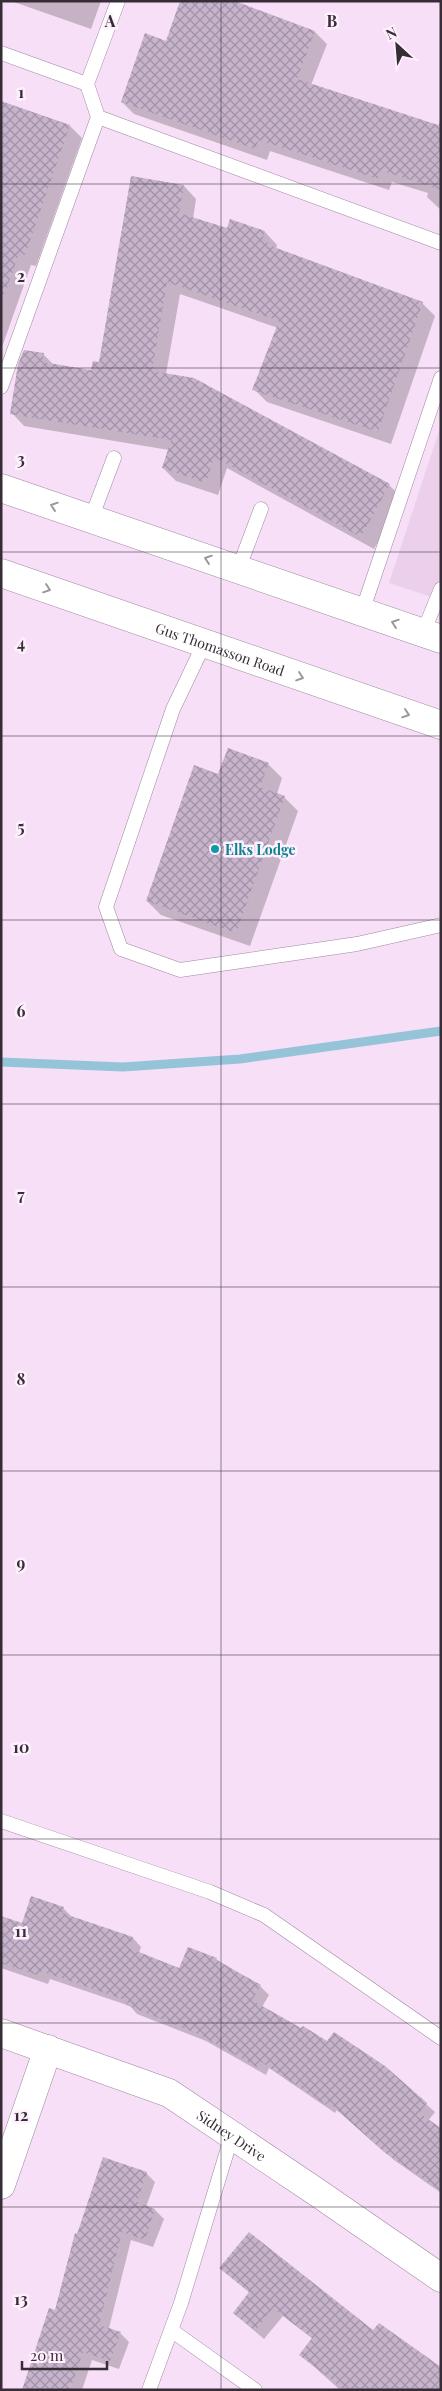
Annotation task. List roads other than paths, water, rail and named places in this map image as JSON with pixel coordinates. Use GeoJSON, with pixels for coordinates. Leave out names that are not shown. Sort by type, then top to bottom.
{"type":"FeatureCollection","features":[{"type":"Feature","properties":{"kind":"main road"},"geometry":{"type":"LineString","coordinates":[[1,488],[432,636]]}},
{"type":"Feature","properties":{"kind":"main road","name":"Gus Thomasson Road"},"geometry":{"type":"LineString","coordinates":[[1,573],[441,725]]}},
{"type":"Feature","properties":{"kind":"main road","name":"Sidney Drive"},"geometry":{"type":"LineString","coordinates":[[1,2033],[168,2093],[441,2278]]}},
{"type":"Feature","properties":{"kind":"main road"},"geometry":{"type":"LineString","coordinates":[[1,2185],[48,2049]]}},
{"type":"Feature","properties":{"kind":"lane"},"geometry":{"type":"LineString","coordinates":[[1,387],[98,117],[87,84],[118,1]]}},
{"type":"Feature","properties":{"kind":"lane"},"geometry":{"type":"LineString","coordinates":[[1,53],[87,84]]}},
{"type":"Feature","properties":{"kind":"lane"},"geometry":{"type":"LineString","coordinates":[[98,117],[441,244]]}},
{"type":"Feature","properties":{"kind":"lane"},"geometry":{"type":"LineString","coordinates":[[362,612],[441,378]]}},
{"type":"Feature","properties":{"kind":"lane"},"geometry":{"type":"LineString","coordinates":[[91,519],[114,458]]}},
{"type":"Feature","properties":{"kind":"lane"},"geometry":{"type":"LineString","coordinates":[[238,570],[260,508]]}},
{"type":"Feature","properties":{"kind":"lane"},"geometry":{"type":"LineString","coordinates":[[432,636],[441,589]]}},
{"type":"Feature","properties":{"kind":"lane"},"geometry":{"type":"LineString","coordinates":[[204,644],[173,710],[106,907],[121,949],[180,970],[357,944],[441,924]]}},
{"type":"Feature","properties":{"kind":"lane"},"geometry":{"type":"LineString","coordinates":[[1,1820],[210,1892],[264,1915],[441,2038]]}},
{"type":"Feature","properties":{"kind":"lane"},"geometry":{"type":"LineString","coordinates":[[149,2390],[181,2304],[232,2135]]}},
{"type":"Feature","properties":{"kind":"lane"},"geometry":{"type":"LineString","coordinates":[[171,2330],[255,2390]]}},
{"type":"Feature","properties":{"kind":"waterway"},"geometry":{"type":"LineString","coordinates":[[1,1062],[123,1067],[240,1059],[441,1031]]}},
{"type":"Feature","properties":{"kind":"place","name":"Elks Lodge"},"geometry":{"type":"Point","coordinates":[215,849]}}]}
